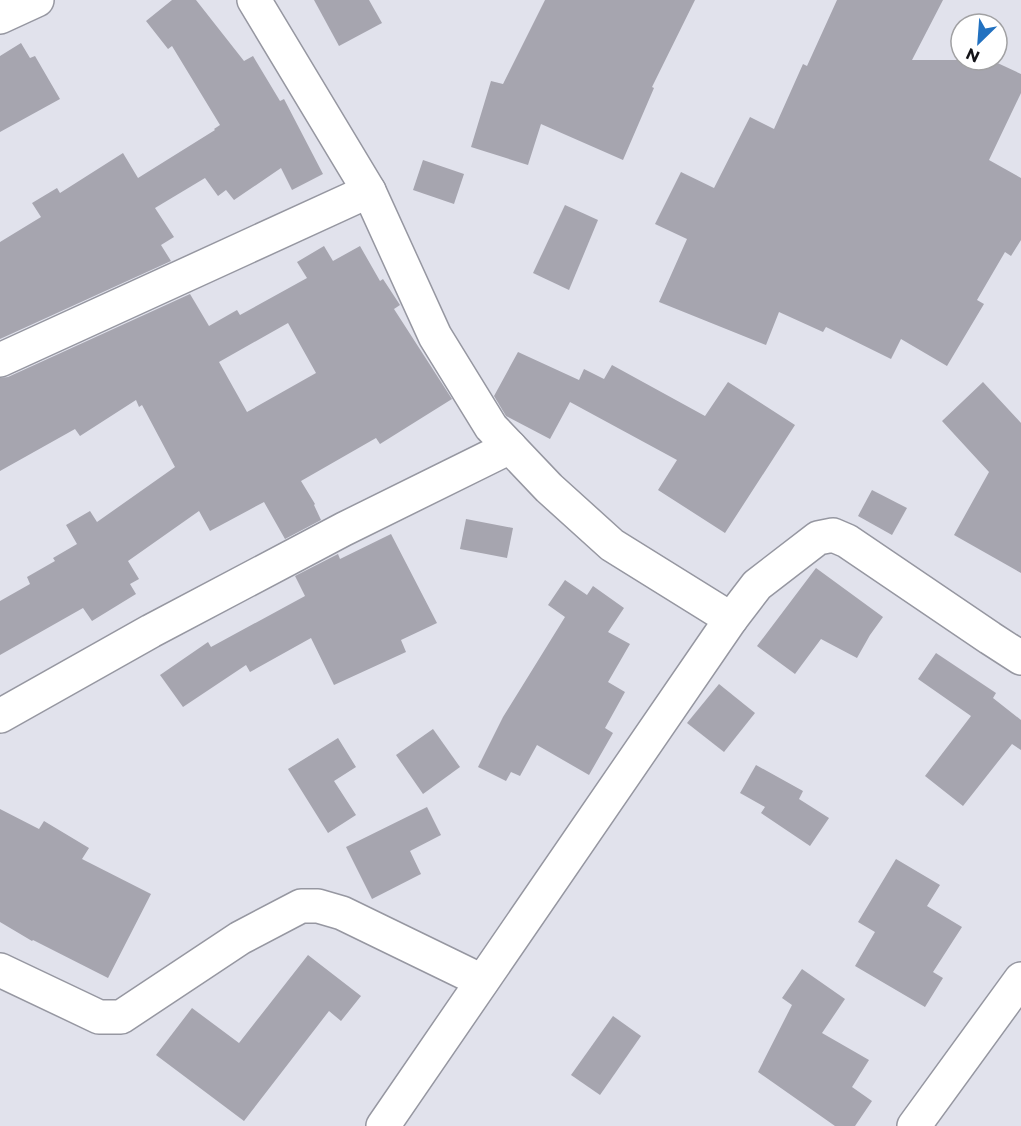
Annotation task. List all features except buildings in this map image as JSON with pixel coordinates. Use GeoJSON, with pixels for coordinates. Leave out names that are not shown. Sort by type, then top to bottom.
{"type":"FeatureCollection","features":[{"type":"Feature","properties":{"kind":"street"},"geometry":{"type":"LineString","coordinates":[[0,17],[37,0]]}},
{"type":"Feature","properties":{"kind":"street"},"geometry":{"type":"LineString","coordinates":[[254,0],[369,191],[435,336],[491,427],[549,488],[612,545],[731,619]]}},
{"type":"Feature","properties":{"kind":"street"},"geometry":{"type":"LineString","coordinates":[[0,360],[369,191]]}},
{"type":"Feature","properties":{"kind":"street"},"geometry":{"type":"LineString","coordinates":[[0,716],[151,631],[324,539],[510,447]]}},
{"type":"Feature","properties":{"kind":"street"},"geometry":{"type":"LineString","coordinates":[[383,1126],[731,619],[757,585],[818,538],[833,535],[848,541],[1021,658]]}},
{"type":"Feature","properties":{"kind":"street"},"geometry":{"type":"LineString","coordinates":[[0,970],[99,1017],[121,1017],[240,938],[301,906],[318,906],[342,913],[482,981]]}},
{"type":"Feature","properties":{"kind":"street"},"geometry":{"type":"LineString","coordinates":[[914,1126],[1021,979]]}}]}
